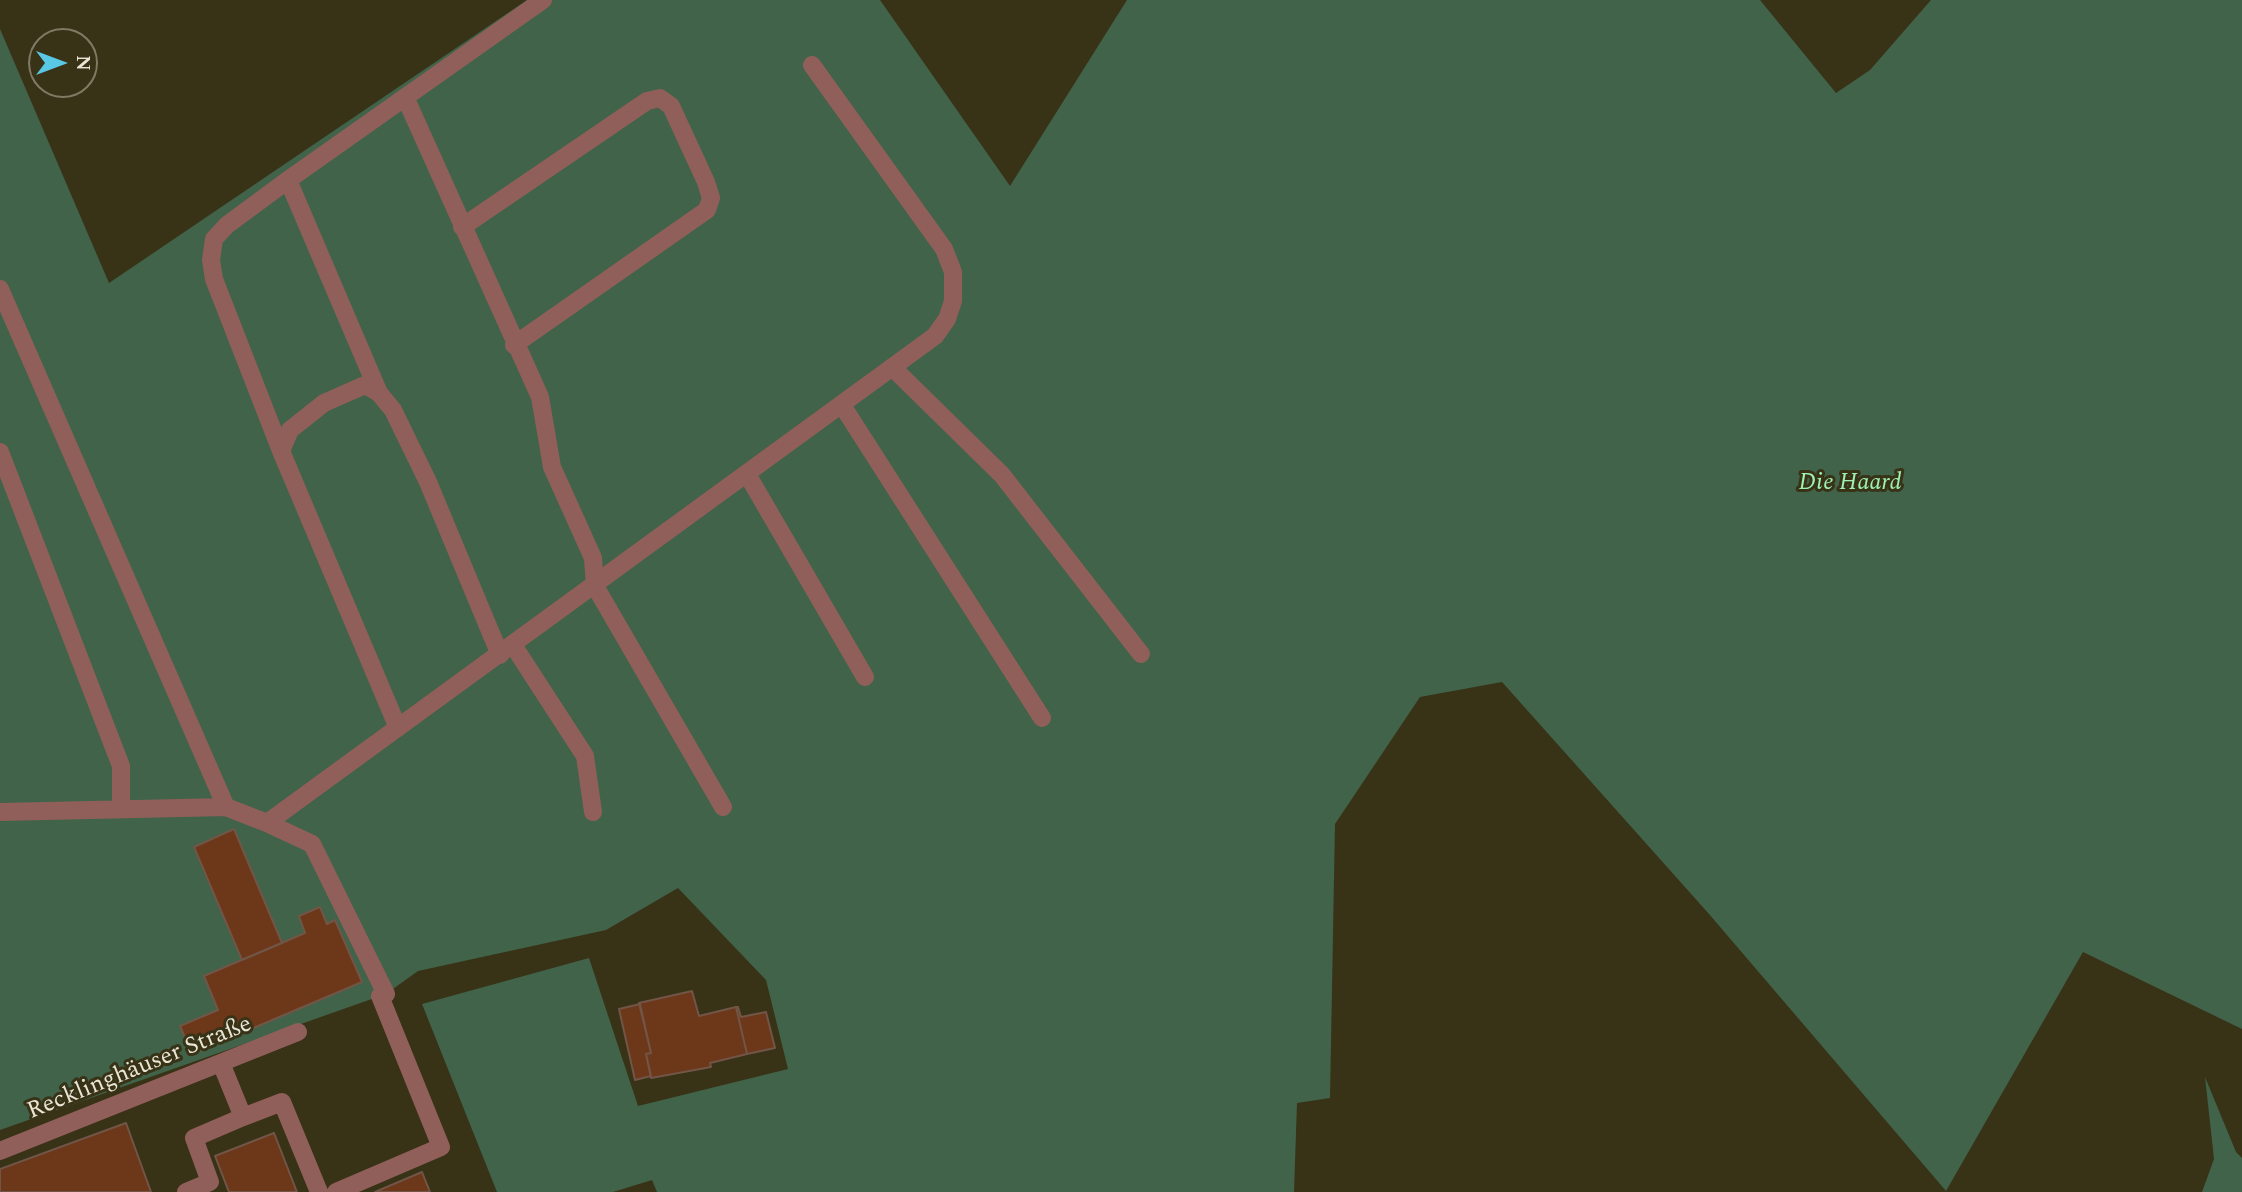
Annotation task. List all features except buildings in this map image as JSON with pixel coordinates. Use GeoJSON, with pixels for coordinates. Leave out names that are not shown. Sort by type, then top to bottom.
{"type":"FeatureCollection","features":[{"type":"Feature","properties":{"kind":"lane"},"geometry":{"type":"LineString","coordinates":[[398,728],[281,452],[214,279],[211,260],[214,239],[227,225],[288,180],[543,0]]}},
{"type":"Feature","properties":{"kind":"lane"},"geometry":{"type":"LineString","coordinates":[[267,823],[935,336],[947,319],[953,300],[953,272],[944,249],[812,65]]}},
{"type":"Feature","properties":{"kind":"lane"},"geometry":{"type":"LineString","coordinates":[[462,227],[647,101],[660,98],[671,106],[706,181],[711,198],[707,210],[514,345]]}},
{"type":"Feature","properties":{"kind":"lane"},"geometry":{"type":"LineString","coordinates":[[406,99],[514,345],[540,397],[552,467],[593,558],[595,586],[723,807]]}},
{"type":"Feature","properties":{"kind":"lane"},"geometry":{"type":"LineString","coordinates":[[288,180],[379,393],[393,410],[506,650],[585,756],[593,813]]}},
{"type":"Feature","properties":{"kind":"lane"},"geometry":{"type":"LineString","coordinates":[[0,289],[226,807]]}},
{"type":"Feature","properties":{"kind":"lane"},"geometry":{"type":"LineString","coordinates":[[892,367],[1002,475],[1141,654]]}},
{"type":"Feature","properties":{"kind":"lane"},"geometry":{"type":"LineString","coordinates":[[281,452],[290,430],[324,403],[365,385],[379,393]]}},
{"type":"Feature","properties":{"kind":"lane"},"geometry":{"type":"LineString","coordinates":[[842,404],[1042,718]]}},
{"type":"Feature","properties":{"kind":"lane"},"geometry":{"type":"LineString","coordinates":[[0,452],[121,766],[121,809]]}},
{"type":"Feature","properties":{"kind":"lane"},"geometry":{"type":"LineString","coordinates":[[747,474],[865,677]]}},
{"type":"Feature","properties":{"kind":"lane"},"geometry":{"type":"LineString","coordinates":[[0,812],[226,807],[312,844],[383,995],[442,1147],[336,1192]]}},
{"type":"Feature","properties":{"kind":"lane","name":"Recklinghäuser Straße"},"geometry":{"type":"LineString","coordinates":[[0,1151],[298,1032]]}},
{"type":"Feature","properties":{"kind":"lane"},"geometry":{"type":"LineString","coordinates":[[221,1063],[243,1117]]}},
{"type":"Feature","properties":{"kind":"lane"},"geometry":{"type":"LineString","coordinates":[[187,1192],[210,1182],[194,1138],[282,1102],[319,1192]]}},
{"type":"Feature","properties":{"kind":"green space","name":"Die Haard"},"geometry":{"type":"Polygon","coordinates":[[[527,0],[880,0],[1010,186],[1127,0],[1760,0],[1836,93],[1870,70],[1931,0],[2242,0],[2242,1029],[2083,952],[1946,1191],[1709,914],[1502,682],[1420,697],[1335,824],[1330,1098],[1297,1103],[1294,1192],[657,1192],[652,1180],[613,1192],[497,1192],[422,1004],[589,958],[638,1106],[788,1069],[766,980],[678,888],[606,930],[418,971],[386,994],[0,1130],[0,29],[109,283],[527,0]]]}},
{"type":"Feature","properties":{"kind":"green space"},"geometry":{"type":"Polygon","coordinates":[[[2205,1077],[2236,1152],[2242,1158],[2242,1192],[2202,1192],[2214,1159],[2205,1077]]]}}]}
